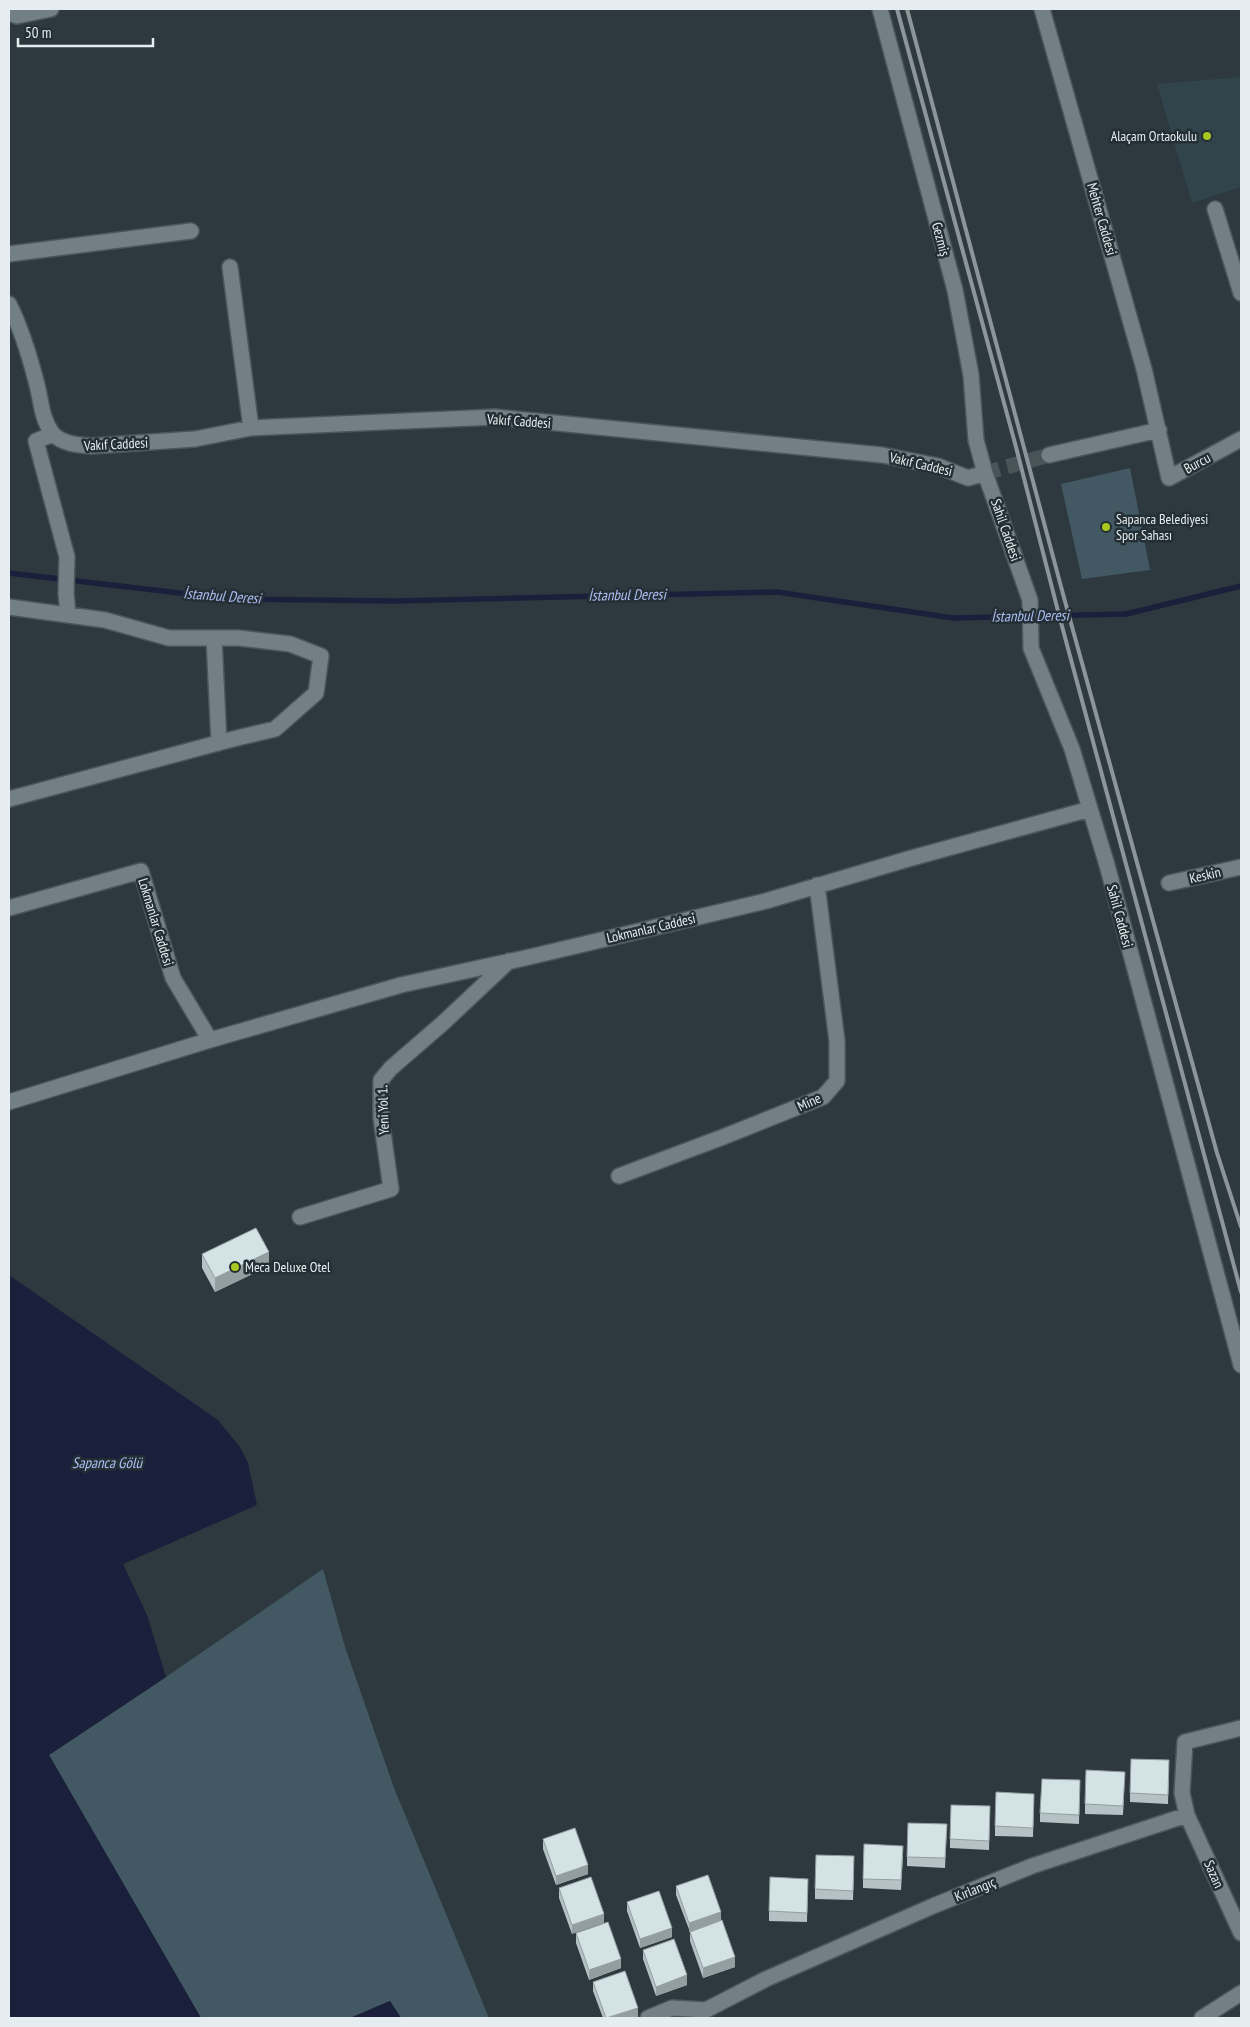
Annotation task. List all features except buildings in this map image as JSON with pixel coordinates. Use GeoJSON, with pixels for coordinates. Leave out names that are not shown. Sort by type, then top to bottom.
{"type":"FeatureCollection","features":[{"type":"Feature","properties":{"kind":"street"},"geometry":{"type":"LineString","coordinates":[[9,13],[17,16],[51,9]]}},
{"type":"Feature","properties":{"kind":"street","name":"Gezmiş"},"geometry":{"type":"LineString","coordinates":[[880,9],[955,290],[971,376],[976,440],[985,473]]}},
{"type":"Feature","properties":{"kind":"street","name":"Mehter Caddesi"},"geometry":{"type":"LineString","coordinates":[[1042,9],[1144,369],[1159,430]]}},
{"type":"Feature","properties":{"kind":"street"},"geometry":{"type":"LineString","coordinates":[[1215,209],[1241,294]]}},
{"type":"Feature","properties":{"kind":"street"},"geometry":{"type":"LineString","coordinates":[[9,254],[191,231]]}},
{"type":"Feature","properties":{"kind":"street"},"geometry":{"type":"LineString","coordinates":[[230,267],[250,428]]}},
{"type":"Feature","properties":{"kind":"street"},"geometry":{"type":"LineString","coordinates":[[9,304],[19,324],[46,421],[53,434],[36,441],[67,557],[66,593],[68,615]]}},
{"type":"Feature","properties":{"kind":"street","name":"Vakıf Caddesi"},"geometry":{"type":"LineString","coordinates":[[53,434],[64,442],[92,446],[195,439],[250,428],[495,417],[882,455],[954,470],[968,478],[985,473]]}},
{"type":"Feature","properties":{"kind":"street"},"geometry":{"type":"LineString","coordinates":[[1050,455],[1159,430]]}},
{"type":"Feature","properties":{"kind":"street","name":"Burcu"},"geometry":{"type":"LineString","coordinates":[[1159,430],[1169,478],[1241,440]]}},
{"type":"Feature","properties":{"kind":"street","name":"Sahil Caddesi"},"geometry":{"type":"LineString","coordinates":[[985,473],[1030,600],[1031,648],[1072,749],[1109,875],[1241,1366]]}},
{"type":"Feature","properties":{"kind":"street"},"geometry":{"type":"LineString","coordinates":[[9,608],[105,620],[169,638],[240,638],[290,644],[321,656],[316,694],[275,729],[9,800]]}},
{"type":"Feature","properties":{"kind":"street"},"geometry":{"type":"LineString","coordinates":[[214,638],[219,743]]}},
{"type":"Feature","properties":{"kind":"street","name":"Lokmanlar Caddesi"},"geometry":{"type":"LineString","coordinates":[[9,1102],[210,1040],[401,985],[766,901],[817,885],[1090,810]]}},
{"type":"Feature","properties":{"kind":"street","name":"Keskin"},"geometry":{"type":"LineString","coordinates":[[1169,883],[1241,867]]}},
{"type":"Feature","properties":{"kind":"street","name":"Lokmanlar Caddesi"},"geometry":{"type":"LineString","coordinates":[[9,908],[141,871],[173,978],[210,1040]]}},
{"type":"Feature","properties":{"kind":"street","name":"Mine"},"geometry":{"type":"LineString","coordinates":[[619,1176],[724,1137],[823,1097],[838,1081],[838,1041],[817,885]]}},
{"type":"Feature","properties":{"kind":"street","name":"Yeni Yol 1."},"geometry":{"type":"LineString","coordinates":[[300,1217],[390,1189],[381,1118],[381,1080],[391,1068],[443,1023],[509,961]]}},
{"type":"Feature","properties":{"kind":"street"},"geometry":{"type":"LineString","coordinates":[[1187,1815],[1182,1793],[1185,1742],[1241,1728]]}},
{"type":"Feature","properties":{"kind":"street","name":"Sazan"},"geometry":{"type":"LineString","coordinates":[[1187,1815],[1241,1933]]}},
{"type":"Feature","properties":{"kind":"street","name":"Kırlangıç"},"geometry":{"type":"LineString","coordinates":[[648,2018],[672,2008],[706,2010],[766,1979],[933,1906],[1032,1866],[1187,1815]]}},
{"type":"Feature","properties":{"kind":"street"},"geometry":{"type":"LineString","coordinates":[[1202,2018],[1241,1993]]}},
{"type":"Feature","properties":{"kind":"shaded area","name":"Alaçam Ortaokulu"},"geometry":{"type":"Polygon","coordinates":[[[1241,77],[1241,187],[1192,203],[1157,84],[1241,77]]]}},
{"type":"Feature","properties":{"kind":"shaded area","name":"Sapanca Belediyesi Spor Sahası"},"geometry":{"type":"Polygon","coordinates":[[[1130,468],[1150,570],[1082,579],[1061,484],[1130,468]]]}},
{"type":"Feature","properties":{"kind":"shaded area"},"geometry":{"type":"Polygon","coordinates":[[[323,1569],[345,1647],[394,1788],[489,2018],[401,2018],[390,2001],[350,2018],[201,2018],[49,1755],[323,1569]]]}},
{"type":"Feature","properties":{"kind":"water","name":"Sapanca Gölü"},"geometry":{"type":"Polygon","coordinates":[[[9,1275],[218,1420],[240,1447],[248,1463],[257,1505],[123,1564],[147,1615],[166,1677],[49,1755],[201,2018],[9,2018],[9,1275]]]}},
{"type":"Feature","properties":{"kind":"water"},"geometry":{"type":"Polygon","coordinates":[[[390,2001],[401,2018],[350,2018],[390,2001]]]}},
{"type":"Feature","properties":{"kind":"waterway","name":"İstanbul Deresi"},"geometry":{"type":"LineString","coordinates":[[9,573],[231,599],[395,601],[777,592],[953,618],[1126,614],[1241,586]]}},
{"type":"Feature","properties":{"kind":"tunnel"},"geometry":{"type":"LineString","coordinates":[[985,473],[1049,455]]}},
{"type":"Feature","properties":{"kind":"railway"},"geometry":{"type":"LineString","coordinates":[[897,9],[1016,447],[1059,615],[1241,1292]]}},
{"type":"Feature","properties":{"kind":"railway"},"geometry":{"type":"LineString","coordinates":[[907,9],[1063,594],[1217,1153],[1241,1227]]}},
{"type":"Feature","properties":{"kind":"place","name":"Alaçam Ortaokulu"},"geometry":{"type":"Point","coordinates":[1207,136]}},
{"type":"Feature","properties":{"kind":"place","name":"Sapanca Belediyesi Spor Sahası"},"geometry":{"type":"Point","coordinates":[1106,527]}},
{"type":"Feature","properties":{"kind":"place","name":"Meca Deluxe Otel"},"geometry":{"type":"Point","coordinates":[235,1267]}}]}
